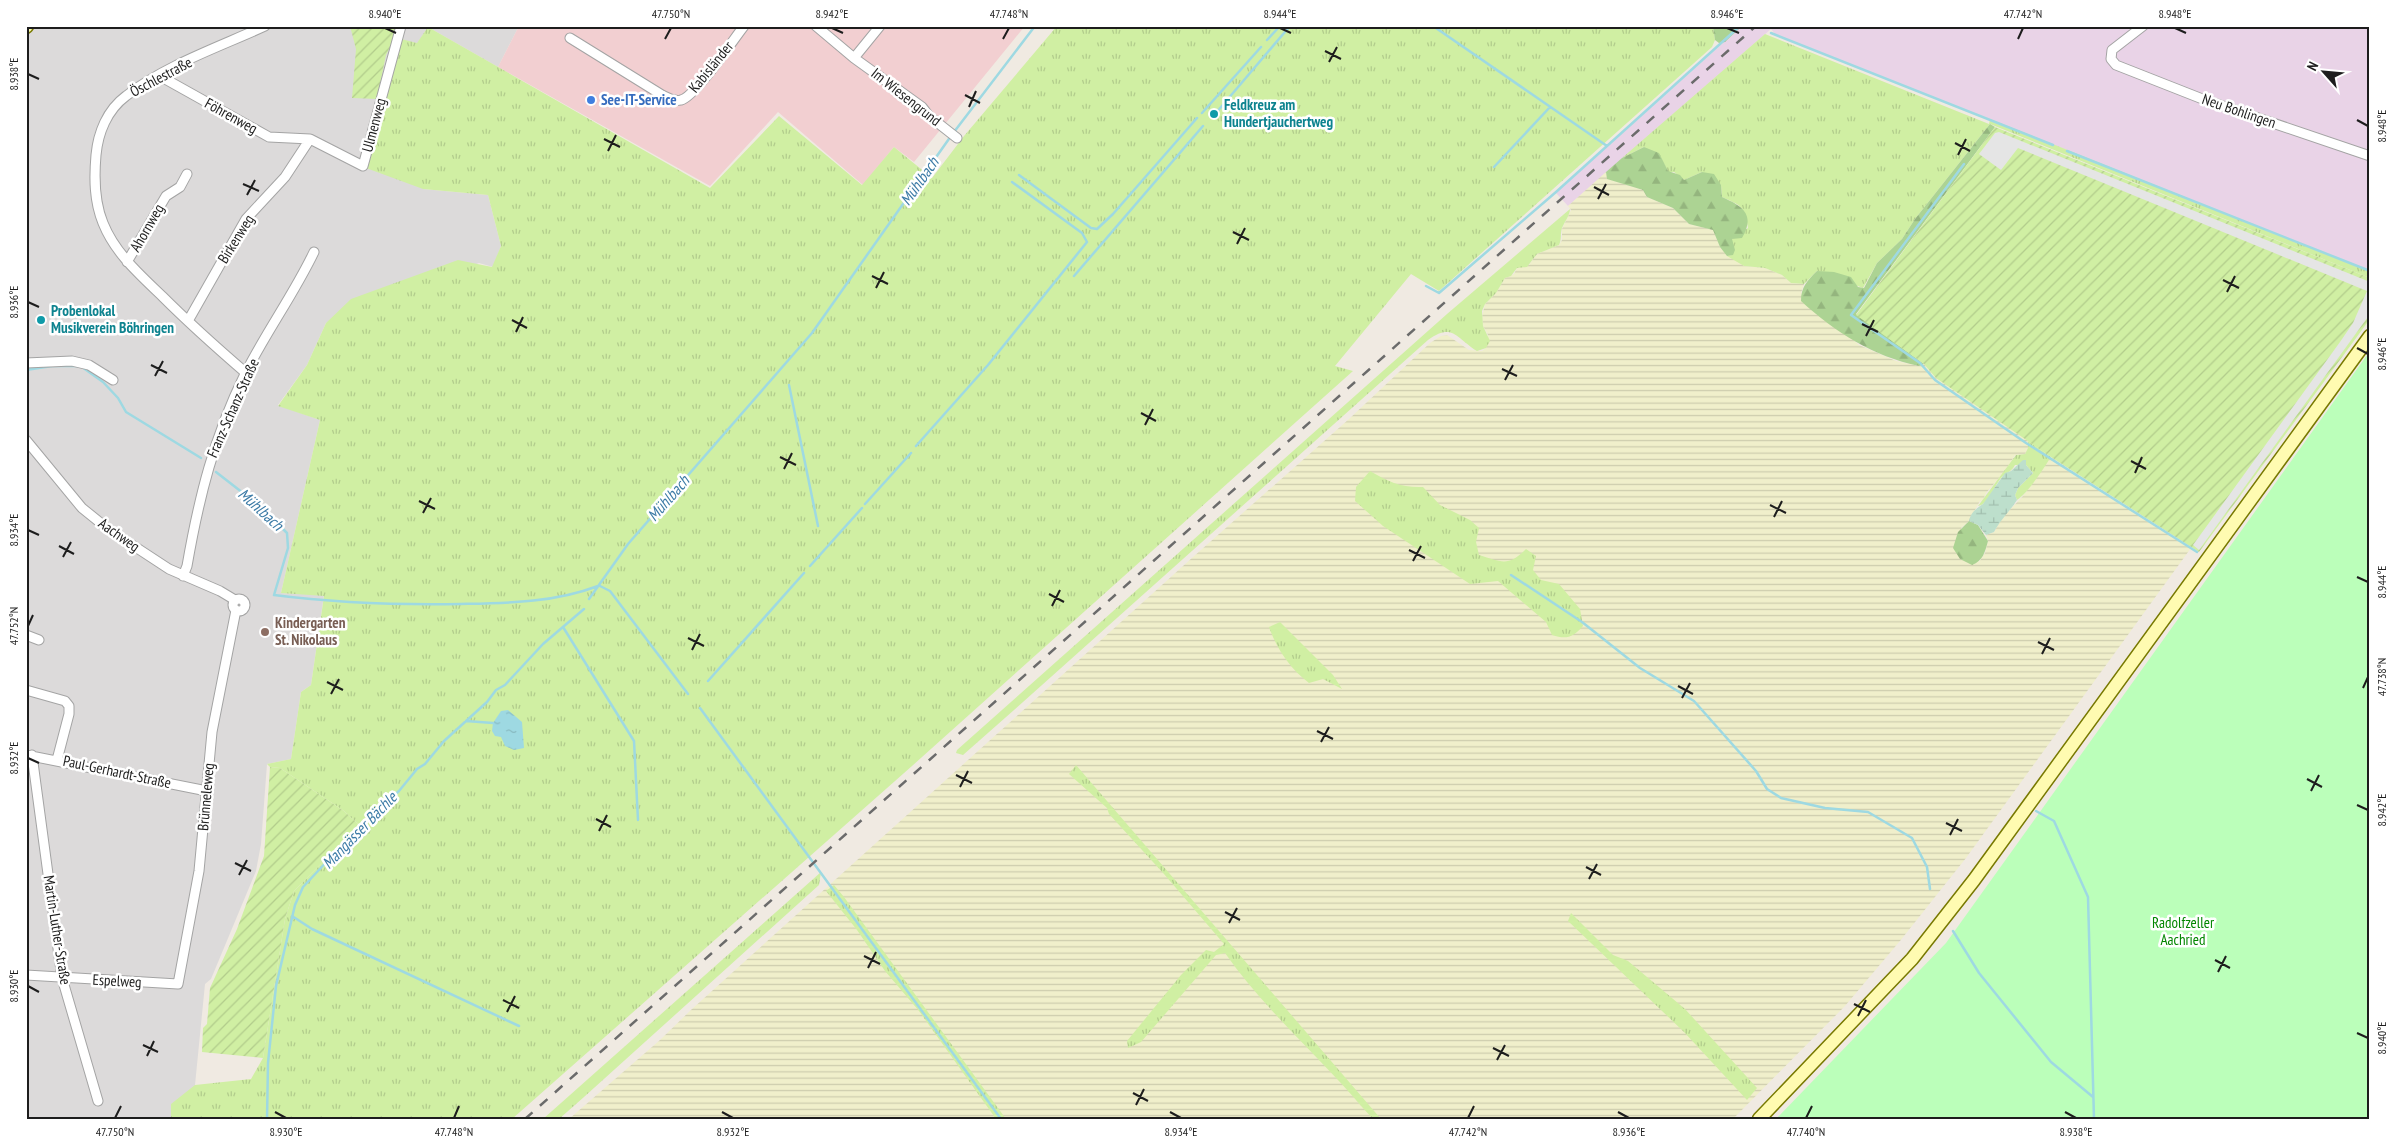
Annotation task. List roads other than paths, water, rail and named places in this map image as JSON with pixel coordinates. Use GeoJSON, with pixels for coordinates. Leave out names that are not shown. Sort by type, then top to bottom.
{"type":"FeatureCollection","features":[{"type":"Feature","properties":{"kind":"main road"},"geometry":{"type":"LineString","coordinates":[[1759,1119],[1912,959],[1969,888],[2370,336]]}},
{"type":"Feature","properties":{"kind":"street","name":"Öschlestraße"},"geometry":{"type":"LineString","coordinates":[[246,373],[188,322],[127,262],[112,242],[98,208],[94,182],[96,148],[102,126],[109,114],[124,97],[158,75],[265,26]]}},
{"type":"Feature","properties":{"kind":"street","name":"Ulmenweg"},"geometry":{"type":"LineString","coordinates":[[310,139],[362,166],[401,26]]}},
{"type":"Feature","properties":{"kind":"street","name":"Kabisländer"},"geometry":{"type":"LineString","coordinates":[[570,38],[662,95],[671,100],[681,100],[691,95],[744,26]]}},
{"type":"Feature","properties":{"kind":"street","name":"Im Wiesengrund"},"geometry":{"type":"LineString","coordinates":[[816,26],[854,58],[922,106],[953,135]]}},
{"type":"Feature","properties":{"kind":"street"},"geometry":{"type":"LineString","coordinates":[[854,58],[880,26]]}},
{"type":"Feature","properties":{"kind":"street","name":"Neu Bohlingen"},"geometry":{"type":"LineString","coordinates":[[2143,26],[2112,50],[2111,59],[2116,65],[2205,100],[2370,156]]}},
{"type":"Feature","properties":{"kind":"street","name":"Föhrenweg"},"geometry":{"type":"LineString","coordinates":[[158,75],[269,137],[310,139]]}},
{"type":"Feature","properties":{"kind":"street","name":"Birkenweg"},"geometry":{"type":"LineString","coordinates":[[188,322],[246,220],[285,176],[310,139]]}},
{"type":"Feature","properties":{"kind":"street","name":"Ahornweg"},"geometry":{"type":"LineString","coordinates":[[127,262],[166,196],[180,187],[187,174]]}},
{"type":"Feature","properties":{"kind":"street","name":"Franz-Schanz-Straße"},"geometry":{"type":"LineString","coordinates":[[183,576],[211,456],[246,373],[300,282],[314,252]]}},
{"type":"Feature","properties":{"kind":"street"},"geometry":{"type":"LineString","coordinates":[[26,363],[72,361],[89,365],[113,380]]}},
{"type":"Feature","properties":{"kind":"street","name":"Aachweg"},"geometry":{"type":"LineString","coordinates":[[26,440],[82,508],[108,529],[183,576],[220,591],[236,605]]}},
{"type":"Feature","properties":{"kind":"street","name":"Brünneleweg"},"geometry":{"type":"LineString","coordinates":[[178,984],[199,871],[212,732],[236,605]]}},
{"type":"Feature","properties":{"kind":"street"},"geometry":{"type":"LineString","coordinates":[[26,635],[39,640]]}},
{"type":"Feature","properties":{"kind":"street"},"geometry":{"type":"LineString","coordinates":[[26,690],[65,701],[69,706],[69,714],[57,760]]}},
{"type":"Feature","properties":{"kind":"street","name":"Paul-Gerhardt-Straße"},"geometry":{"type":"LineString","coordinates":[[29,755],[207,791]]}},
{"type":"Feature","properties":{"kind":"street","name":"Martin-Luther-Straße"},"geometry":{"type":"LineString","coordinates":[[29,755],[62,978],[98,1101]]}},
{"type":"Feature","properties":{"kind":"street","name":"Espelweg"},"geometry":{"type":"LineString","coordinates":[[26,976],[178,984]]}},
{"type":"Feature","properties":{"kind":"water"},"geometry":{"type":"Polygon","coordinates":[[[508,710],[522,722],[524,748],[514,750],[505,746],[501,737],[495,736],[492,731],[493,723],[501,711],[508,710]]]}},
{"type":"Feature","properties":{"kind":"waterway","name":"Mühlbach"},"geometry":{"type":"LineString","coordinates":[[954,132],[1035,26]]}},
{"type":"Feature","properties":{"kind":"waterway"},"geometry":{"type":"LineString","coordinates":[[1267,40],[1280,26]]}},
{"type":"Feature","properties":{"kind":"waterway"},"geometry":{"type":"LineString","coordinates":[[1216,113],[1290,26]]}},
{"type":"Feature","properties":{"kind":"waterway"},"geometry":{"type":"LineString","coordinates":[[1433,26],[1607,146]]}},
{"type":"Feature","properties":{"kind":"waterway"},"geometry":{"type":"LineString","coordinates":[[1426,286],[1439,293],[1556,192],[1740,26]]}},
{"type":"Feature","properties":{"kind":"waterway"},"geometry":{"type":"LineString","coordinates":[[1771,33],[2053,145]]}},
{"type":"Feature","properties":{"kind":"waterway"},"geometry":{"type":"LineString","coordinates":[[1202,113],[1261,47]]}},
{"type":"Feature","properties":{"kind":"waterway"},"geometry":{"type":"LineString","coordinates":[[1494,167],[1550,107]]}},
{"type":"Feature","properties":{"kind":"waterway"},"geometry":{"type":"LineString","coordinates":[[1019,175],[1091,228],[1097,229],[1113,214],[1197,118]]}},
{"type":"Feature","properties":{"kind":"waterway"},"geometry":{"type":"LineString","coordinates":[[1074,276],[1203,126]]}},
{"type":"Feature","properties":{"kind":"waterway","name":"Mühlbach"},"geometry":{"type":"LineString","coordinates":[[589,599],[628,544],[812,333],[951,136]]}},
{"type":"Feature","properties":{"kind":"waterway"},"geometry":{"type":"LineString","coordinates":[[2067,151],[2370,271]]}},
{"type":"Feature","properties":{"kind":"waterway"},"geometry":{"type":"LineString","coordinates":[[1964,164],[1851,315],[1920,363],[1935,380],[2026,443],[2197,552]]}},
{"type":"Feature","properties":{"kind":"waterway"},"geometry":{"type":"LineString","coordinates":[[916,446],[988,365],[1087,242],[1082,233],[1012,182]]}},
{"type":"Feature","properties":{"kind":"waterway","name":"Mühlbach"},"geometry":{"type":"LineString","coordinates":[[26,370],[52,366],[77,366]]}},
{"type":"Feature","properties":{"kind":"waterway","name":"Mühlbach"},"geometry":{"type":"LineString","coordinates":[[82,367],[103,382],[118,398],[126,412],[201,458]]}},
{"type":"Feature","properties":{"kind":"waterway"},"geometry":{"type":"LineString","coordinates":[[789,385],[818,526]]}},
{"type":"Feature","properties":{"kind":"waterway"},"geometry":{"type":"LineString","coordinates":[[865,504],[911,453]]}},
{"type":"Feature","properties":{"kind":"waterway","name":"Mühlbach"},"geometry":{"type":"LineString","coordinates":[[216,472],[261,507],[287,533],[288,548],[274,595],[390,604],[495,603],[547,599],[581,592],[598,586]]}},
{"type":"Feature","properties":{"kind":"waterway"},"geometry":{"type":"LineString","coordinates":[[810,566],[862,508]]}},
{"type":"Feature","properties":{"kind":"waterway"},"geometry":{"type":"LineString","coordinates":[[708,681],[804,573]]}},
{"type":"Feature","properties":{"kind":"waterway"},"geometry":{"type":"LineString","coordinates":[[1511,575],[1582,622],[1640,668],[1694,701],[1756,771],[1767,789],[1781,798],[1825,808],[1868,812],[1912,838],[1927,867],[1930,889]]}},
{"type":"Feature","properties":{"kind":"waterway"},"geometry":{"type":"LineString","coordinates":[[600,586],[610,591],[688,694]]}},
{"type":"Feature","properties":{"kind":"waterway","name":"Mangässer Bächle"},"geometry":{"type":"LineString","coordinates":[[267,1119],[268,1063],[276,986],[295,905],[303,887],[360,826],[399,791],[444,741],[487,702],[496,690],[505,685],[543,644],[584,609]]}},
{"type":"Feature","properties":{"kind":"waterway"},"geometry":{"type":"LineString","coordinates":[[563,627],[634,741],[638,820]]}},
{"type":"Feature","properties":{"kind":"waterway"},"geometry":{"type":"LineString","coordinates":[[700,708],[1001,1119]]}},
{"type":"Feature","properties":{"kind":"waterway"},"geometry":{"type":"LineString","coordinates":[[466,721],[493,723]]}},
{"type":"Feature","properties":{"kind":"waterway"},"geometry":{"type":"LineString","coordinates":[[2036,811],[2054,821],[2088,897],[2094,1119]]}},
{"type":"Feature","properties":{"kind":"waterway"},"geometry":{"type":"LineString","coordinates":[[292,916],[312,929],[519,1026]]}},
{"type":"Feature","properties":{"kind":"waterway"},"geometry":{"type":"LineString","coordinates":[[1953,931],[1979,973],[2051,1062],[2093,1097]]}},
{"type":"Feature","properties":{"kind":"railway"},"geometry":{"type":"LineString","coordinates":[[525,1119],[1756,26]]}},
{"type":"Feature","properties":{"kind":"place","name":"See-IT-Service"},"geometry":{"type":"Point","coordinates":[591,100]}},
{"type":"Feature","properties":{"kind":"place","name":"Feldkreuz am Hundertjauchertweg"},"geometry":{"type":"Point","coordinates":[1214,114]}},
{"type":"Feature","properties":{"kind":"place","name":"Probenlokal Musikverein Böhringen"},"geometry":{"type":"Point","coordinates":[41,320]}},
{"type":"Feature","properties":{"kind":"place","name":"Kindergarten St. Nikolaus"},"geometry":{"type":"Point","coordinates":[265,632]}},
{"type":"Feature","properties":{"kind":"park label","name":"Radolfzeller Aachried"},"geometry":{"type":"Point","coordinates":[2183,932]}}]}
